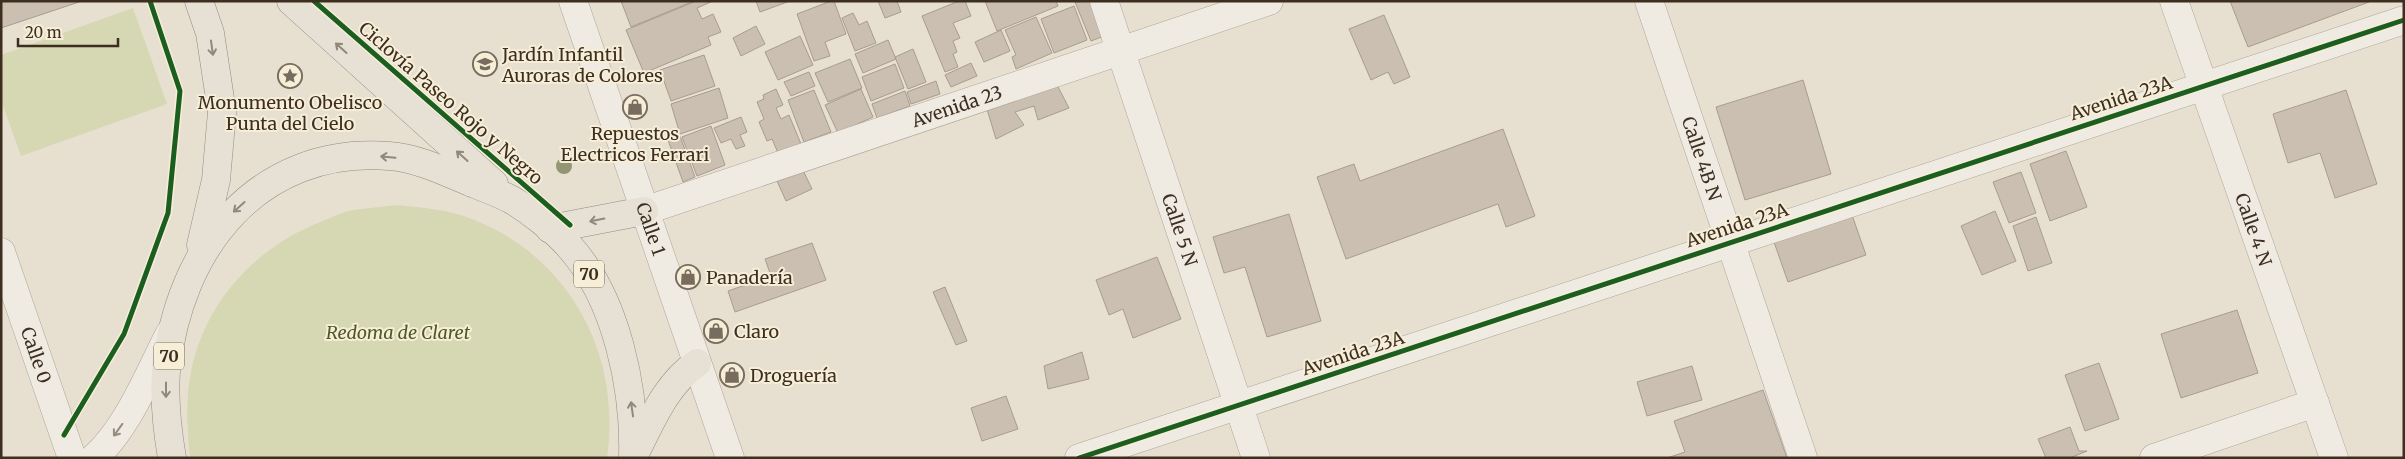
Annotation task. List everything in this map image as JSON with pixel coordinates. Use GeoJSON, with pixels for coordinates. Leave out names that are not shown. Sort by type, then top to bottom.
{"type":"FeatureCollection","features":[{"type":"Feature","properties":{"kind":"main road","name":"70"},"geometry":{"type":"LineString","coordinates":[[172,458],[166,420],[166,372],[174,325],[198,259],[216,180],[222,112],[210,33],[199,1]]}},
{"type":"Feature","properties":{"kind":"main road","name":"70"},"geometry":{"type":"LineString","coordinates":[[291,1],[512,200],[569,246],[592,277],[611,318],[625,367],[630,396],[633,415],[633,457]]}},
{"type":"Feature","properties":{"kind":"main road","name":"70"},"geometry":{"type":"LineString","coordinates":[[198,259],[225,221],[259,190],[300,168],[344,156],[391,156],[436,167],[512,200]]}},
{"type":"Feature","properties":{"kind":"main road"},"geometry":{"type":"LineString","coordinates":[[550,229],[644,211]]}},
{"type":"Feature","properties":{"kind":"main road"},"geometry":{"type":"LineString","coordinates":[[633,457],[669,388],[681,374],[697,363]]}},
{"type":"Feature","properties":{"kind":"street","name":"Calle 1"},"geometry":{"type":"LineString","coordinates":[[573,1],[730,458]]}},
{"type":"Feature","properties":{"kind":"street","name":"Calle 5 N"},"geometry":{"type":"LineString","coordinates":[[1104,1],[1256,458]]}},
{"type":"Feature","properties":{"kind":"street","name":"Avenida 23"},"geometry":{"type":"LineString","coordinates":[[644,211],[1269,1]]}},
{"type":"Feature","properties":{"kind":"street","name":"Calle 4B N"},"geometry":{"type":"LineString","coordinates":[[1649,1],[1803,458]]}},
{"type":"Feature","properties":{"kind":"street","name":"Calle 4 N"},"geometry":{"type":"LineString","coordinates":[[2174,1],[2334,458]]}},
{"type":"Feature","properties":{"kind":"street","name":"Avenida 23A"},"geometry":{"type":"LineString","coordinates":[[1079,458],[2404,20]]}},
{"type":"Feature","properties":{"kind":"street","name":"Calle 0"},"geometry":{"type":"LineString","coordinates":[[1,252],[72,458]]}},
{"type":"Feature","properties":{"kind":"street"},"geometry":{"type":"LineString","coordinates":[[94,458],[103,450],[124,420],[174,325]]}},
{"type":"Feature","properties":{"kind":"street"},"geometry":{"type":"LineString","coordinates":[[2154,458],[2315,403]]}},
{"type":"Feature","properties":{"kind":"green space"},"geometry":{"type":"Polygon","coordinates":[[[133,8],[167,104],[21,156],[1,100],[1,55],[133,8]]]}},
{"type":"Feature","properties":{"kind":"green space","name":"Redoma de Claret"},"geometry":{"type":"Polygon","coordinates":[[[397,205],[444,211],[472,219],[507,236],[537,258],[562,284],[582,314],[597,347],[606,383],[610,420],[607,458],[190,458],[187,412],[192,367],[199,342],[210,319],[223,297],[239,277],[278,244],[300,231],[348,211],[397,205]]]}},
{"type":"Feature","properties":{"kind":"building"},"geometry":{"type":"Polygon","coordinates":[[[1,1],[82,1],[1,28],[1,1]]]}},
{"type":"Feature","properties":{"kind":"building"},"geometry":{"type":"Polygon","coordinates":[[[621,1],[694,1],[631,27],[621,1]]]}},
{"type":"Feature","properties":{"kind":"building"},"geometry":{"type":"Polygon","coordinates":[[[696,1],[713,1],[697,8],[702,19],[713,14],[721,32],[708,37],[711,45],[644,73],[626,30],[696,1]]]}},
{"type":"Feature","properties":{"kind":"building"},"geometry":{"type":"Polygon","coordinates":[[[756,1],[790,1],[760,12],[756,1]]]}},
{"type":"Feature","properties":{"kind":"building"},"geometry":{"type":"Polygon","coordinates":[[[834,1],[846,34],[825,42],[830,56],[814,61],[797,14],[834,1]]]}},
{"type":"Feature","properties":{"kind":"building"},"geometry":{"type":"Polygon","coordinates":[[[878,1],[897,1],[901,12],[885,18],[878,1]]]}},
{"type":"Feature","properties":{"kind":"building"},"geometry":{"type":"Polygon","coordinates":[[[959,1],[965,1],[971,16],[953,23],[960,38],[953,41],[957,52],[953,54],[958,67],[945,72],[922,16],[959,1]]]}},
{"type":"Feature","properties":{"kind":"building"},"geometry":{"type":"Polygon","coordinates":[[[985,1],[1056,1],[1058,6],[997,31],[985,1]]]}},
{"type":"Feature","properties":{"kind":"building"},"geometry":{"type":"Polygon","coordinates":[[[1094,1],[1107,35],[1091,41],[1075,2],[1094,1]]]}},
{"type":"Feature","properties":{"kind":"building"},"geometry":{"type":"Polygon","coordinates":[[[2230,1],[2369,1],[2369,2],[2248,47],[2230,1]]]}},
{"type":"Feature","properties":{"kind":"building"},"geometry":{"type":"Polygon","coordinates":[[[1074,6],[1087,40],[1054,53],[1041,19],[1074,6]]]}},
{"type":"Feature","properties":{"kind":"building"},"geometry":{"type":"Polygon","coordinates":[[[853,13],[859,25],[867,21],[876,43],[855,51],[842,18],[853,13]]]}},
{"type":"Feature","properties":{"kind":"building"},"geometry":{"type":"Polygon","coordinates":[[[1384,15],[1410,77],[1394,84],[1388,72],[1371,80],[1349,29],[1384,15]]]}},
{"type":"Feature","properties":{"kind":"building"},"geometry":{"type":"Polygon","coordinates":[[[1036,17],[1052,53],[1016,69],[1012,57],[1016,55],[1005,30],[1036,17]]]}},
{"type":"Feature","properties":{"kind":"building"},"geometry":{"type":"Polygon","coordinates":[[[756,26],[765,44],[741,56],[733,38],[756,26]]]}},
{"type":"Feature","properties":{"kind":"building"},"geometry":{"type":"Polygon","coordinates":[[[1001,30],[1010,51],[984,62],[975,42],[1001,30]]]}},
{"type":"Feature","properties":{"kind":"building"},"geometry":{"type":"Polygon","coordinates":[[[800,36],[813,65],[778,80],[765,52],[800,36]]]}},
{"type":"Feature","properties":{"kind":"building"},"geometry":{"type":"Polygon","coordinates":[[[888,40],[896,59],[863,73],[855,54],[888,40]]]}},
{"type":"Feature","properties":{"kind":"building"},"geometry":{"type":"Polygon","coordinates":[[[913,49],[926,82],[908,89],[895,57],[913,49]]]}},
{"type":"Feature","properties":{"kind":"building"},"geometry":{"type":"Polygon","coordinates":[[[704,55],[715,86],[671,101],[660,70],[704,55]]]}},
{"type":"Feature","properties":{"kind":"building"},"geometry":{"type":"Polygon","coordinates":[[[850,59],[862,88],[828,102],[815,73],[850,59]]]}},
{"type":"Feature","properties":{"kind":"building"},"geometry":{"type":"Polygon","coordinates":[[[971,63],[977,76],[951,87],[945,75],[971,63]]]}},
{"type":"Feature","properties":{"kind":"building"},"geometry":{"type":"Polygon","coordinates":[[[895,64],[904,88],[871,101],[862,77],[895,64]]]}},
{"type":"Feature","properties":{"kind":"building"},"geometry":{"type":"Polygon","coordinates":[[[809,72],[815,86],[791,96],[784,82],[809,72]]]}},
{"type":"Feature","properties":{"kind":"building"},"geometry":{"type":"Polygon","coordinates":[[[1803,80],[1831,174],[1745,200],[1716,107],[1803,80]]]}},
{"type":"Feature","properties":{"kind":"building"},"geometry":{"type":"Polygon","coordinates":[[[936,81],[940,94],[911,104],[907,92],[936,81]]]}},
{"type":"Feature","properties":{"kind":"building"},"geometry":{"type":"Polygon","coordinates":[[[1056,83],[1069,108],[1038,120],[1034,106],[1015,112],[1024,125],[996,139],[986,106],[1056,83]]]}},
{"type":"Feature","properties":{"kind":"building"},"geometry":{"type":"Polygon","coordinates":[[[719,88],[728,118],[680,134],[671,104],[719,88]]]}},
{"type":"Feature","properties":{"kind":"building"},"geometry":{"type":"Polygon","coordinates":[[[776,89],[783,105],[776,108],[781,119],[789,115],[801,144],[778,153],[772,139],[767,141],[759,122],[764,119],[757,102],[764,99],[763,95],[776,89]]]}},
{"type":"Feature","properties":{"kind":"building"},"geometry":{"type":"Polygon","coordinates":[[[861,89],[873,117],[838,133],[825,105],[861,89]]]}},
{"type":"Feature","properties":{"kind":"building"},"geometry":{"type":"Polygon","coordinates":[[[814,90],[831,132],[804,142],[788,100],[814,90]]]}},
{"type":"Feature","properties":{"kind":"building"},"geometry":{"type":"Polygon","coordinates":[[[2346,90],[2377,184],[2335,198],[2320,153],[2288,163],[2273,114],[2346,90]]]}},
{"type":"Feature","properties":{"kind":"building"},"geometry":{"type":"Polygon","coordinates":[[[905,91],[910,106],[877,118],[872,104],[905,91]]]}},
{"type":"Feature","properties":{"kind":"building"},"geometry":{"type":"Polygon","coordinates":[[[741,117],[747,132],[740,135],[745,146],[736,149],[731,139],[721,143],[714,128],[741,117]]]}},
{"type":"Feature","properties":{"kind":"building"},"geometry":{"type":"Polygon","coordinates":[[[711,126],[725,165],[697,176],[682,137],[711,126]]]}},
{"type":"Feature","properties":{"kind":"building"},"geometry":{"type":"Polygon","coordinates":[[[1503,129],[1535,216],[1506,227],[1498,204],[1346,259],[1317,177],[1354,164],[1360,181],[1503,129]]]}},
{"type":"Feature","properties":{"kind":"building"},"geometry":{"type":"Polygon","coordinates":[[[680,136],[695,177],[683,182],[668,140],[680,136]]]}},
{"type":"Feature","properties":{"kind":"building"},"geometry":{"type":"Polygon","coordinates":[[[2066,151],[2087,207],[2050,221],[2030,164],[2066,151]]]}},
{"type":"Feature","properties":{"kind":"building"},"geometry":{"type":"Polygon","coordinates":[[[798,160],[812,189],[786,201],[773,172],[798,160]]]}},
{"type":"Feature","properties":{"kind":"building"},"geometry":{"type":"Polygon","coordinates":[[[2021,172],[2036,213],[2009,223],[1993,182],[2021,172]]]}},
{"type":"Feature","properties":{"kind":"building"},"geometry":{"type":"Polygon","coordinates":[[[1995,211],[2016,261],[1982,275],[1961,226],[1995,211]]]}},
{"type":"Feature","properties":{"kind":"building"},"geometry":{"type":"Polygon","coordinates":[[[1289,214],[1321,321],[1267,337],[1245,267],[1224,273],[1213,237],[1289,214]]]}},
{"type":"Feature","properties":{"kind":"building"},"geometry":{"type":"Polygon","coordinates":[[[1852,215],[1866,255],[1788,282],[1774,242],[1852,215]]]}},
{"type":"Feature","properties":{"kind":"building"},"geometry":{"type":"Polygon","coordinates":[[[2036,217],[2052,263],[2028,271],[2013,226],[2036,217]]]}},
{"type":"Feature","properties":{"kind":"building"},"geometry":{"type":"Polygon","coordinates":[[[812,243],[826,280],[735,312],[728,291],[771,276],[765,259],[812,243]]]}},
{"type":"Feature","properties":{"kind":"building"},"geometry":{"type":"Polygon","coordinates":[[[1157,257],[1181,319],[1133,338],[1123,309],[1109,315],[1096,280],[1157,257]]]}},
{"type":"Feature","properties":{"kind":"building"},"geometry":{"type":"Polygon","coordinates":[[[945,287],[967,341],[956,345],[933,292],[945,287]]]}},
{"type":"Feature","properties":{"kind":"building"},"geometry":{"type":"Polygon","coordinates":[[[2237,310],[2258,373],[2181,398],[2161,334],[2237,310]]]}},
{"type":"Feature","properties":{"kind":"building"},"geometry":{"type":"Polygon","coordinates":[[[1082,352],[1089,379],[1048,389],[1044,366],[1082,352]]]}},
{"type":"Feature","properties":{"kind":"building"},"geometry":{"type":"Polygon","coordinates":[[[2099,363],[2119,419],[2085,431],[2065,375],[2099,363]]]}},
{"type":"Feature","properties":{"kind":"building"},"geometry":{"type":"Polygon","coordinates":[[[1692,366],[1702,400],[1647,416],[1637,382],[1692,366]]]}},
{"type":"Feature","properties":{"kind":"building"},"geometry":{"type":"Polygon","coordinates":[[[1763,390],[1787,458],[1667,458],[1685,452],[1674,421],[1763,390]]]}},
{"type":"Feature","properties":{"kind":"building"},"geometry":{"type":"Polygon","coordinates":[[[1006,396],[1018,429],[982,441],[971,408],[1006,396]]]}},
{"type":"Feature","properties":{"kind":"building"},"geometry":{"type":"Polygon","coordinates":[[[2070,427],[2079,451],[2087,451],[2070,458],[2046,458],[2038,439],[2070,427]]]}},
{"type":"Feature","properties":{"kind":"cycle path"},"geometry":{"type":"LineString","coordinates":[[64,435],[124,334],[168,213],[180,91],[150,1]]}},
{"type":"Feature","properties":{"kind":"cycle path","name":"Ciclovía Paseo Rojo y Negro"},"geometry":{"type":"LineString","coordinates":[[314,1],[570,225]]}},
{"type":"Feature","properties":{"kind":"cycle path"},"geometry":{"type":"LineString","coordinates":[[1079,458],[2404,20]]}},
{"type":"Feature","properties":{"kind":"place","name":"Jardín Infantil Auroras de Colores"},"geometry":{"type":"Point","coordinates":[485,64]}},
{"type":"Feature","properties":{"kind":"place","name":"Monumento Obelisco Punta del Cielo"},"geometry":{"type":"Point","coordinates":[290,76]}},
{"type":"Feature","properties":{"kind":"place","name":"Repuestos Electricos Ferrari"},"geometry":{"type":"Point","coordinates":[635,107]}},
{"type":"Feature","properties":{"kind":"place","name":"Panadería"},"geometry":{"type":"Point","coordinates":[688,277]}},
{"type":"Feature","properties":{"kind":"place","name":"Claro"},"geometry":{"type":"Point","coordinates":[716,331]}},
{"type":"Feature","properties":{"kind":"place","name":"Droguería"},"geometry":{"type":"Point","coordinates":[732,375]}}]}
